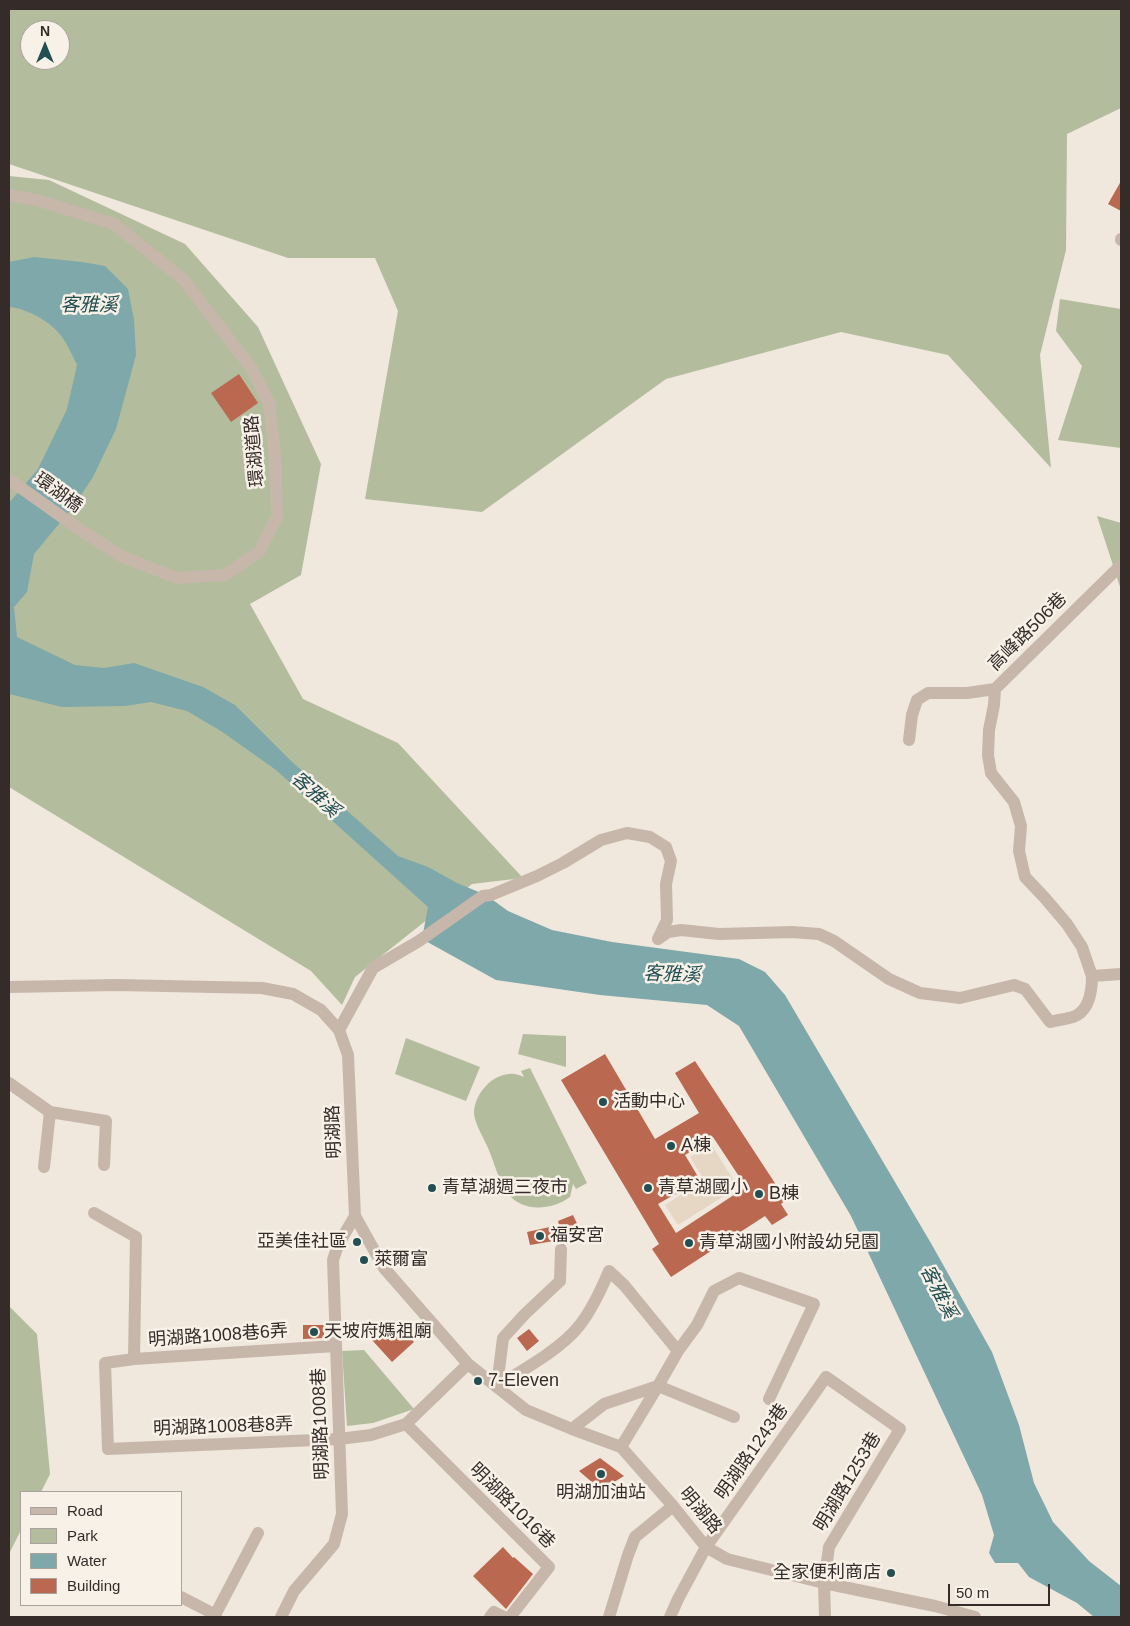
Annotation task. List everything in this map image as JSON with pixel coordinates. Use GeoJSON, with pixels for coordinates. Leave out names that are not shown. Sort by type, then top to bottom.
{"type":"FeatureCollection","features":[{"type":"Feature","properties":{"kind":"street","name":"環湖道路"},"geometry":{"type":"LineString","coordinates":[[9,196],[37,200],[114,224],[182,279],[252,369],[269,403],[275,456],[277,517],[259,552],[225,575],[177,578],[121,556],[79,529]]}},
{"type":"Feature","properties":{"kind":"street","name":"環湖橋"},"geometry":{"type":"LineString","coordinates":[[13,482],[79,529]]}},
{"type":"Feature","properties":{"kind":"street","name":"高峰路506巷"},"geometry":{"type":"LineString","coordinates":[[1092,976],[1082,947],[1068,924],[1025,877],[1019,851],[1021,826],[1014,802],[991,773],[988,754],[989,730],[995,689],[1121,565]]}},
{"type":"Feature","properties":{"kind":"street"},"geometry":{"type":"LineString","coordinates":[[909,740],[912,715],[917,700],[928,693],[967,693],[995,689]]}},
{"type":"Feature","properties":{"kind":"street"},"geometry":{"type":"LineString","coordinates":[[339,1030],[373,968],[419,942],[483,896],[491,895],[537,876],[563,863],[600,840],[627,833],[650,837],[666,847],[671,861],[666,884],[667,920],[658,939],[668,932],[682,930],[720,934],[792,932],[819,934],[834,941],[889,979],[920,993],[960,998],[1014,985],[1025,989],[1050,1022],[1075,1016],[1083,1009],[1091,998],[1092,976],[1121,974]]}},
{"type":"Feature","properties":{"kind":"street","name":"明湖路"},"geometry":{"type":"LineString","coordinates":[[9,987],[117,985],[262,988],[293,994],[322,1010],[339,1030],[348,1055],[355,1216],[384,1268],[468,1364],[526,1410],[621,1447],[706,1547],[727,1559],[824,1583],[935,1606],[974,1617]]}},
{"type":"Feature","properties":{"kind":"street"},"geometry":{"type":"LineString","coordinates":[[9,1083],[50,1112],[106,1121],[104,1165]]}},
{"type":"Feature","properties":{"kind":"street"},"geometry":{"type":"LineString","coordinates":[[44,1167],[50,1112]]}},
{"type":"Feature","properties":{"kind":"street","name":"明湖路1008巷6弄"},"geometry":{"type":"LineString","coordinates":[[94,1213],[136,1237],[134,1359]]}},
{"type":"Feature","properties":{"kind":"street","name":"明湖路1008巷"},"geometry":{"type":"LineString","coordinates":[[281,1617],[294,1591],[334,1544],[342,1514],[333,1260],[338,1245],[355,1216]]}},
{"type":"Feature","properties":{"kind":"street"},"geometry":{"type":"LineString","coordinates":[[497,1386],[503,1338],[560,1281],[561,1249]]}},
{"type":"Feature","properties":{"kind":"street"},"geometry":{"type":"LineString","coordinates":[[497,1386],[554,1350],[579,1327],[597,1298],[609,1271],[624,1285],[678,1351]]}},
{"type":"Feature","properties":{"kind":"street"},"geometry":{"type":"LineString","coordinates":[[621,1447],[678,1351],[696,1325],[714,1291],[739,1278],[814,1304],[769,1399]]}},
{"type":"Feature","properties":{"kind":"street","name":"明湖路1008巷6弄"},"geometry":{"type":"LineString","coordinates":[[108,1449],[105,1363],[134,1359],[335,1346]]}},
{"type":"Feature","properties":{"kind":"street"},"geometry":{"type":"LineString","coordinates":[[339,1439],[371,1435],[406,1424],[468,1364]]}},
{"type":"Feature","properties":{"kind":"street","name":"明湖路1253巷"},"geometry":{"type":"LineString","coordinates":[[825,1617],[824,1583],[829,1546],[900,1429],[826,1377]]}},
{"type":"Feature","properties":{"kind":"street","name":"明湖路1243巷"},"geometry":{"type":"LineString","coordinates":[[670,1617],[706,1547],[826,1377]]}},
{"type":"Feature","properties":{"kind":"street"},"geometry":{"type":"LineString","coordinates":[[572,1429],[604,1404],[658,1386],[734,1417]]}},
{"type":"Feature","properties":{"kind":"street","name":"明湖路1016巷"},"geometry":{"type":"LineString","coordinates":[[406,1424],[549,1567],[510,1617]]}},
{"type":"Feature","properties":{"kind":"street","name":"明湖路1008巷8弄"},"geometry":{"type":"LineString","coordinates":[[108,1449],[339,1439]]}},
{"type":"Feature","properties":{"kind":"street"},"geometry":{"type":"LineString","coordinates":[[609,1617],[635,1537],[673,1506]]}},
{"type":"Feature","properties":{"kind":"street"},"geometry":{"type":"LineString","coordinates":[[182,1598],[215,1616],[258,1532]]}},
{"type":"Feature","properties":{"kind":"street"},"geometry":{"type":"LineString","coordinates":[[490,1617],[494,1612],[504,1617]]}},
{"type":"Feature","properties":{"kind":"green space"},"geometry":{"type":"Polygon","coordinates":[[[9,9],[1121,9],[1121,108],[1067,134],[1066,250],[1040,355],[1051,468],[948,355],[841,332],[666,379],[482,512],[365,499],[398,311],[375,258],[288,258],[9,164],[9,9]]]}},
{"type":"Feature","properties":{"kind":"green space"},"geometry":{"type":"Polygon","coordinates":[[[9,176],[49,180],[185,244],[258,327],[321,464],[301,575],[250,604],[303,699],[398,743],[523,878],[472,884],[355,977],[342,1005],[311,971],[9,787],[9,176]]]}},
{"type":"Feature","properties":{"kind":"green space"},"geometry":{"type":"Polygon","coordinates":[[[1060,299],[1121,309],[1121,448],[1058,440],[1082,366],[1056,331],[1060,299]]]}},
{"type":"Feature","properties":{"kind":"green space"},"geometry":{"type":"Polygon","coordinates":[[[1097,516],[1121,523],[1121,590],[1097,516]]]}},
{"type":"Feature","properties":{"kind":"green space"},"geometry":{"type":"Polygon","coordinates":[[[523,1034],[566,1036],[566,1067],[518,1054],[523,1034]]]}},
{"type":"Feature","properties":{"kind":"green space"},"geometry":{"type":"Polygon","coordinates":[[[406,1038],[480,1067],[466,1101],[395,1074],[406,1038]]]}},
{"type":"Feature","properties":{"kind":"green space"},"geometry":{"type":"Polygon","coordinates":[[[530,1068],[587,1183],[576,1189],[573,1184],[570,1197],[562,1202],[545,1207],[527,1206],[519,1203],[506,1191],[474,1117],[477,1099],[490,1082],[502,1075],[515,1074],[524,1077],[521,1071],[530,1068]]]}},
{"type":"Feature","properties":{"kind":"green space"},"geometry":{"type":"Polygon","coordinates":[[[9,1306],[37,1334],[50,1474],[42,1491],[20,1491],[20,1532],[9,1554],[9,1306]]]}},
{"type":"Feature","properties":{"kind":"green space"},"geometry":{"type":"Polygon","coordinates":[[[364,1350],[414,1409],[373,1423],[347,1426],[342,1351],[364,1350]]]}},
{"type":"Feature","properties":{"kind":"shaded area"},"geometry":{"type":"Polygon","coordinates":[[[711,1144],[738,1187],[678,1225],[665,1205],[704,1180],[690,1157],[711,1144]]]}},
{"type":"Feature","properties":{"kind":"water","name":"客雅溪"},"geometry":{"type":"Polygon","coordinates":[[[34,257],[105,266],[128,289],[134,320],[136,355],[116,429],[93,477],[73,507],[34,554],[27,592],[14,607],[17,637],[75,665],[104,668],[134,663],[203,687],[235,705],[290,760],[398,856],[428,867],[457,883],[486,895],[508,911],[552,930],[612,942],[739,959],[765,972],[785,995],[932,1245],[992,1352],[1019,1425],[1034,1483],[1053,1522],[1089,1561],[1121,1586],[1121,1617],[1094,1617],[1077,1603],[1029,1577],[1018,1563],[995,1563],[989,1553],[994,1535],[982,1495],[851,1216],[739,1026],[707,1005],[600,995],[496,980],[422,939],[428,907],[276,770],[221,731],[187,711],[151,702],[125,706],[62,707],[9,694],[9,503],[38,469],[67,409],[77,365],[58,331],[31,313],[9,307],[9,262],[34,257]]]}},
{"type":"Feature","properties":{"kind":"building"},"geometry":{"type":"Polygon","coordinates":[[[1121,181],[1121,211],[1108,204],[1121,181]]]}},
{"type":"Feature","properties":{"kind":"building"},"geometry":{"type":"Polygon","coordinates":[[[239,374],[258,403],[231,422],[211,393],[239,374]]]}},
{"type":"Feature","properties":{"kind":"building"},"geometry":{"type":"Polygon","coordinates":[[[605,1054],[655,1139],[699,1113],[675,1073],[695,1061],[786,1200],[781,1204],[788,1215],[772,1225],[765,1216],[671,1277],[652,1249],[659,1244],[561,1080],[605,1054]],[[713,1137],[685,1155],[700,1180],[658,1204],[676,1233],[746,1187],[713,1137]]]}},
{"type":"Feature","properties":{"kind":"building"},"geometry":{"type":"Polygon","coordinates":[[[573,1215],[581,1232],[566,1239],[530,1245],[527,1232],[559,1225],[558,1221],[573,1215]]]}},
{"type":"Feature","properties":{"kind":"building"},"geometry":{"type":"Polygon","coordinates":[[[395,1320],[414,1342],[392,1362],[372,1340],[395,1320]]]}},
{"type":"Feature","properties":{"kind":"building","name":"天坡府媽祖廟"},"geometry":{"type":"Polygon","coordinates":[[[303,1325],[324,1325],[324,1338],[303,1339],[303,1325]]]}},
{"type":"Feature","properties":{"kind":"building"},"geometry":{"type":"Polygon","coordinates":[[[529,1329],[539,1341],[527,1351],[517,1338],[529,1329]]]}},
{"type":"Feature","properties":{"kind":"building","name":"明湖加油站"},"geometry":{"type":"Polygon","coordinates":[[[600,1458],[624,1476],[601,1490],[579,1471],[600,1458]]]}},
{"type":"Feature","properties":{"kind":"building"},"geometry":{"type":"Polygon","coordinates":[[[503,1547],[533,1574],[506,1609],[473,1576],[503,1547]]]}},
{"type":"Feature","properties":{"kind":"place","name":"活動中心"},"geometry":{"type":"Point","coordinates":[603,1102]}},
{"type":"Feature","properties":{"kind":"place","name":"A棟"},"geometry":{"type":"Point","coordinates":[671,1146]}},
{"type":"Feature","properties":{"kind":"place","name":"青草湖週三夜市"},"geometry":{"type":"Point","coordinates":[432,1188]}},
{"type":"Feature","properties":{"kind":"place","name":"青草湖國小"},"geometry":{"type":"Point","coordinates":[648,1188]}},
{"type":"Feature","properties":{"kind":"place","name":"B棟"},"geometry":{"type":"Point","coordinates":[759,1194]}},
{"type":"Feature","properties":{"kind":"place","name":"福安宮"},"geometry":{"type":"Point","coordinates":[540,1236]}},
{"type":"Feature","properties":{"kind":"place","name":"亞美佳社區"},"geometry":{"type":"Point","coordinates":[357,1242]}},
{"type":"Feature","properties":{"kind":"place","name":"青草湖國小附設幼兒園"},"geometry":{"type":"Point","coordinates":[689,1243]}},
{"type":"Feature","properties":{"kind":"place","name":"萊爾富"},"geometry":{"type":"Point","coordinates":[364,1260]}},
{"type":"Feature","properties":{"kind":"place","name":"天坡府媽祖廟"},"geometry":{"type":"Point","coordinates":[314,1332]}},
{"type":"Feature","properties":{"kind":"place","name":"7-Eleven"},"geometry":{"type":"Point","coordinates":[478,1381]}},
{"type":"Feature","properties":{"kind":"place","name":"明湖加油站"},"geometry":{"type":"Point","coordinates":[601,1474]}},
{"type":"Feature","properties":{"kind":"place","name":"全家便利商店"},"geometry":{"type":"Point","coordinates":[891,1573]}}]}
